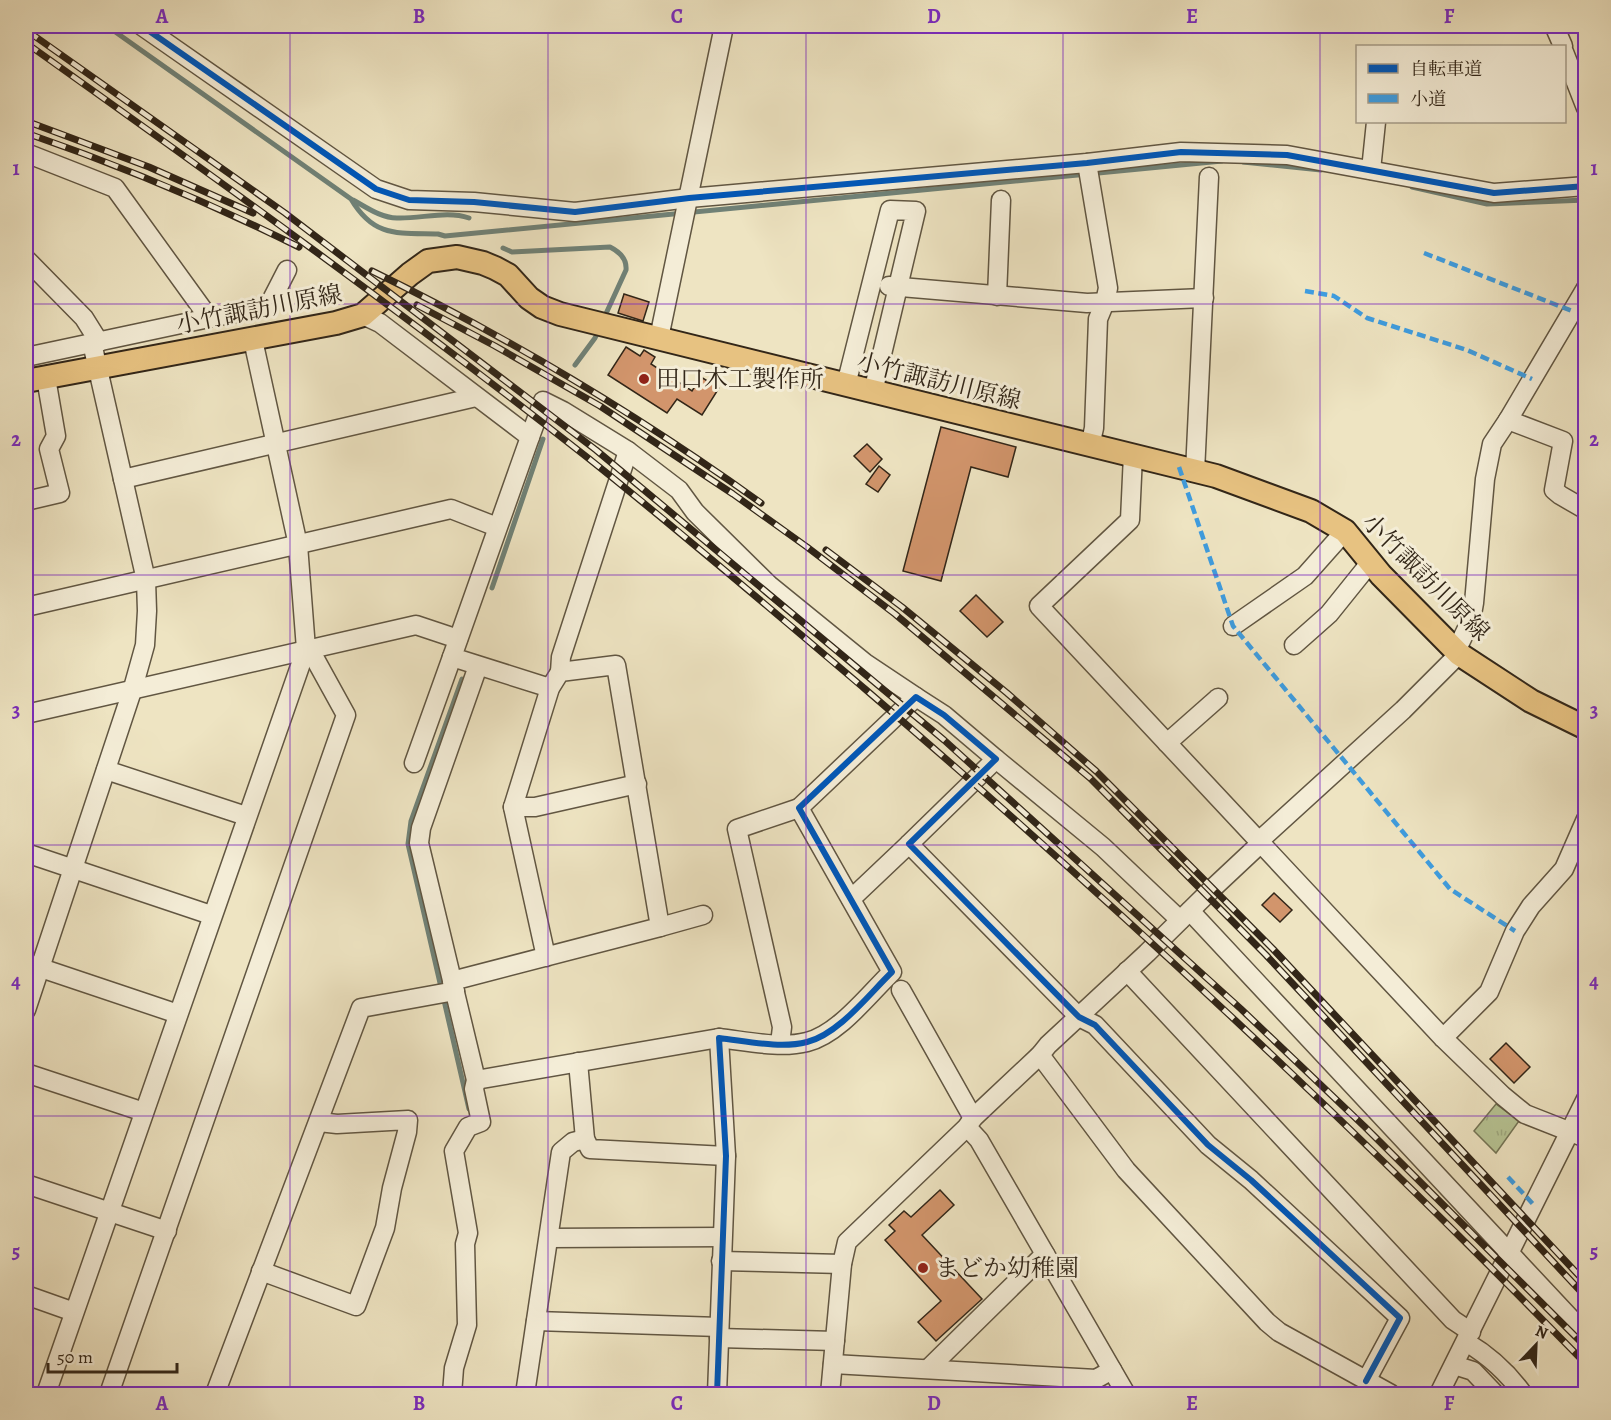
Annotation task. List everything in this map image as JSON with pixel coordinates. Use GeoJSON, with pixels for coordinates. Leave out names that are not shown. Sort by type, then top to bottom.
{"type":"FeatureCollection","features":[{"type":"Feature","properties":{"kind":"main road","name":"小竹諏訪川原線"},"geometry":{"type":"LineString","coordinates":[[36,380],[336,323],[363,315],[428,261],[457,257],[483,262],[508,275],[529,298],[542,307],[844,385],[1216,476],[1311,511],[1346,531],[1370,563],[1458,653],[1531,700],[1586,728]]}},
{"type":"Feature","properties":{"kind":"street"},"geometry":{"type":"LineString","coordinates":[[142,26],[376,189],[409,200],[474,201],[575,212],[1181,152],[1287,155],[1494,192],[1586,186]]}},
{"type":"Feature","properties":{"kind":"street"},"geometry":{"type":"LineString","coordinates":[[659,338],[724,26]]}},
{"type":"Feature","properties":{"kind":"street"},"geometry":{"type":"LineString","coordinates":[[1557,26],[1556,30],[1563,45]]}},
{"type":"Feature","properties":{"kind":"street"},"geometry":{"type":"LineString","coordinates":[[1566,57],[1586,108]]}},
{"type":"Feature","properties":{"kind":"street"},"geometry":{"type":"LineString","coordinates":[[1371,170],[1376,123]]}},
{"type":"Feature","properties":{"kind":"street"},"geometry":{"type":"LineString","coordinates":[[26,153],[115,188],[209,318]]}},
{"type":"Feature","properties":{"kind":"street"},"geometry":{"type":"LineString","coordinates":[[1087,163],[1108,288],[1098,319],[1094,428],[1090,446]]}},
{"type":"Feature","properties":{"kind":"street"},"geometry":{"type":"LineString","coordinates":[[1195,472],[1209,177]]}},
{"type":"Feature","properties":{"kind":"street"},"geometry":{"type":"LineString","coordinates":[[997,296],[1001,200]]}},
{"type":"Feature","properties":{"kind":"street"},"geometry":{"type":"LineString","coordinates":[[844,385],[890,210],[916,211],[873,392]]}},
{"type":"Feature","properties":{"kind":"street"},"geometry":{"type":"LineString","coordinates":[[26,259],[84,318],[96,343],[98,368],[146,580],[147,611],[145,645],[133,688],[73,868],[33,965],[26,1010]]}},
{"type":"Feature","properties":{"kind":"street"},"geometry":{"type":"LineString","coordinates":[[26,357],[268,307],[287,270]]}},
{"type":"Feature","properties":{"kind":"street"},"geometry":{"type":"LineString","coordinates":[[872,282],[898,288],[1087,303],[1204,298]]}},
{"type":"Feature","properties":{"kind":"street"},"geometry":{"type":"LineString","coordinates":[[830,1395],[842,1264],[847,1242],[1260,842],[1403,710],[1458,653],[1471,620],[1474,603],[1489,454],[1497,435],[1586,288]]}},
{"type":"Feature","properties":{"kind":"street"},"geometry":{"type":"LineString","coordinates":[[363,315],[380,323],[530,437]]}},
{"type":"Feature","properties":{"kind":"street"},"geometry":{"type":"LineString","coordinates":[[46,1395],[211,915],[306,649],[298,545],[253,340]]}},
{"type":"Feature","properties":{"kind":"street"},"geometry":{"type":"LineString","coordinates":[[26,501],[60,493],[49,449],[56,436],[36,380]]}},
{"type":"Feature","properties":{"kind":"street"},"geometry":{"type":"LineString","coordinates":[[123,478],[476,397]]}},
{"type":"Feature","properties":{"kind":"street"},"geometry":{"type":"LineString","coordinates":[[414,763],[543,401],[564,411],[628,452],[678,489],[695,512],[769,585],[865,663],[944,716],[1185,915],[1586,1335]]}},
{"type":"Feature","properties":{"kind":"street"},"geometry":{"type":"LineString","coordinates":[[1508,420],[1563,441],[1554,490],[1586,510]]}},
{"type":"Feature","properties":{"kind":"street"},"geometry":{"type":"LineString","coordinates":[[546,957],[513,807],[550,688],[560,672],[561,657],[628,452]]}},
{"type":"Feature","properties":{"kind":"street"},"geometry":{"type":"LineString","coordinates":[[1133,455],[1130,520],[1039,606],[1443,1038],[1525,1114],[1577,1135]]}},
{"type":"Feature","properties":{"kind":"street"},"geometry":{"type":"LineString","coordinates":[[26,607],[451,509],[497,527]]}},
{"type":"Feature","properties":{"kind":"street"},"geometry":{"type":"LineString","coordinates":[[1233,626],[1305,576],[1346,531]]}},
{"type":"Feature","properties":{"kind":"street"},"geometry":{"type":"LineString","coordinates":[[1293,645],[1329,614],[1370,563]]}},
{"type":"Feature","properties":{"kind":"street"},"geometry":{"type":"LineString","coordinates":[[26,714],[416,625],[458,639]]}},
{"type":"Feature","properties":{"kind":"street"},"geometry":{"type":"LineString","coordinates":[[109,1395],[346,715],[314,657],[306,649]]}},
{"type":"Feature","properties":{"kind":"street"},"geometry":{"type":"LineString","coordinates":[[452,657],[550,688]]}},
{"type":"Feature","properties":{"kind":"street"},"geometry":{"type":"LineString","coordinates":[[560,672],[616,665],[660,927]]}},
{"type":"Feature","properties":{"kind":"street"},"geometry":{"type":"LineString","coordinates":[[452,1395],[454,1368],[467,1325],[465,1244],[468,1233],[454,1151],[468,1128],[481,1122],[474,1089],[476,1080],[448,990],[419,843],[421,828],[478,666]]}},
{"type":"Feature","properties":{"kind":"street"},"geometry":{"type":"LineString","coordinates":[[780,1044],[782,1027],[737,830],[799,808],[916,696]]}},
{"type":"Feature","properties":{"kind":"street"},"geometry":{"type":"LineString","coordinates":[[1167,743],[1218,699]]}},
{"type":"Feature","properties":{"kind":"street"},"geometry":{"type":"LineString","coordinates":[[851,899],[996,759]]}},
{"type":"Feature","properties":{"kind":"street"},"geometry":{"type":"LineString","coordinates":[[106,770],[246,816]]}},
{"type":"Feature","properties":{"kind":"street"},"geometry":{"type":"LineString","coordinates":[[513,807],[535,807],[637,784]]}},
{"type":"Feature","properties":{"kind":"street"},"geometry":{"type":"LineString","coordinates":[[476,1080],[719,1038],[780,1044],[806,1043],[823,1036],[842,1022],[892,972],[799,808]]}},
{"type":"Feature","properties":{"kind":"street"},"geometry":{"type":"LineString","coordinates":[[1443,1038],[1489,992],[1515,931],[1531,906],[1564,869],[1586,819]]}},
{"type":"Feature","properties":{"kind":"street"},"geometry":{"type":"LineString","coordinates":[[909,844],[1079,1017],[1095,1025],[1208,1145],[1251,1180],[1400,1318],[1366,1381]]}},
{"type":"Feature","properties":{"kind":"street"},"geometry":{"type":"LineString","coordinates":[[26,853],[211,915]]}},
{"type":"Feature","properties":{"kind":"street"},"geometry":{"type":"LineString","coordinates":[[215,1395],[361,1008],[448,990],[546,957],[703,915]]}},
{"type":"Feature","properties":{"kind":"street"},"geometry":{"type":"LineString","coordinates":[[33,965],[178,1014]]}},
{"type":"Feature","properties":{"kind":"street"},"geometry":{"type":"LineString","coordinates":[[1127,971],[1468,1337],[1514,1382],[1523,1395]]}},
{"type":"Feature","properties":{"kind":"street"},"geometry":{"type":"LineString","coordinates":[[901,990],[979,1140],[1126,1395]]}},
{"type":"Feature","properties":{"kind":"street"},"geometry":{"type":"LineString","coordinates":[[717,1395],[726,1156],[719,1038]]}},
{"type":"Feature","properties":{"kind":"street"},"geometry":{"type":"LineString","coordinates":[[1040,1055],[1126,1170],[1266,1322],[1279,1332],[1391,1395]]}},
{"type":"Feature","properties":{"kind":"street"},"geometry":{"type":"LineString","coordinates":[[578,1062],[585,1139],[590,1149],[726,1156]]}},
{"type":"Feature","properties":{"kind":"street"},"geometry":{"type":"LineString","coordinates":[[26,1072],[144,1112]]}},
{"type":"Feature","properties":{"kind":"street"},"geometry":{"type":"LineString","coordinates":[[1439,1395],[1508,1254],[1577,1135],[1586,1099]]}},
{"type":"Feature","properties":{"kind":"street"},"geometry":{"type":"LineString","coordinates":[[261,1271],[356,1306],[385,1228],[408,1120],[337,1124],[319,1122]]}},
{"type":"Feature","properties":{"kind":"street"},"geometry":{"type":"LineString","coordinates":[[525,1395],[561,1152],[573,1142],[585,1139]]}},
{"type":"Feature","properties":{"kind":"street"},"geometry":{"type":"LineString","coordinates":[[26,1184],[167,1232]]}},
{"type":"Feature","properties":{"kind":"street"},"geometry":{"type":"LineString","coordinates":[[550,1238],[722,1237]]}},
{"type":"Feature","properties":{"kind":"street"},"geometry":{"type":"LineString","coordinates":[[929,1368],[1045,1254]]}},
{"type":"Feature","properties":{"kind":"street"},"geometry":{"type":"LineString","coordinates":[[721,1261],[842,1264]]}},
{"type":"Feature","properties":{"kind":"street"},"geometry":{"type":"LineString","coordinates":[[26,1295],[74,1312]]}},
{"type":"Feature","properties":{"kind":"street"},"geometry":{"type":"LineString","coordinates":[[536,1321],[835,1341]]}},
{"type":"Feature","properties":{"kind":"street"},"geometry":{"type":"LineString","coordinates":[[833,1364],[1096,1379],[1112,1370]]}},
{"type":"Feature","properties":{"kind":"street"},"geometry":{"type":"LineString","coordinates":[[1454,1365],[1473,1371],[1495,1395]]}},
{"type":"Feature","properties":{"kind":"green space"},"geometry":{"type":"Polygon","coordinates":[[[1496,1104],[1519,1121],[1496,1153],[1474,1131],[1496,1104]]]}},
{"type":"Feature","properties":{"kind":"building"},"geometry":{"type":"Polygon","coordinates":[[[624,294],[649,302],[643,321],[618,313],[624,294]]]}},
{"type":"Feature","properties":{"kind":"building","name":"田口木工製作所"},"geometry":{"type":"Polygon","coordinates":[[[626,347],[640,356],[644,350],[655,357],[651,364],[692,391],[701,377],[719,388],[702,415],[677,399],[667,413],[608,375],[626,347]]]}},
{"type":"Feature","properties":{"kind":"building"},"geometry":{"type":"Polygon","coordinates":[[[941,427],[1016,447],[1008,477],[971,467],[941,581],[903,571],[941,427]]]}},
{"type":"Feature","properties":{"kind":"building"},"geometry":{"type":"Polygon","coordinates":[[[867,444],[882,459],[870,472],[854,456],[867,444]]]}},
{"type":"Feature","properties":{"kind":"building"},"geometry":{"type":"Polygon","coordinates":[[[879,466],[890,475],[878,492],[866,484],[879,466]]]}},
{"type":"Feature","properties":{"kind":"building"},"geometry":{"type":"Polygon","coordinates":[[[976,595],[1003,622],[987,637],[960,611],[976,595]]]}},
{"type":"Feature","properties":{"kind":"building"},"geometry":{"type":"Polygon","coordinates":[[[1274,893],[1292,910],[1280,922],[1262,905],[1274,893]]]}},
{"type":"Feature","properties":{"kind":"building"},"geometry":{"type":"Polygon","coordinates":[[[1506,1043],[1530,1067],[1514,1083],[1490,1059],[1506,1043]]]}},
{"type":"Feature","properties":{"kind":"building"},"geometry":{"type":"Polygon","coordinates":[[[940,1190],[954,1205],[922,1235],[982,1299],[936,1341],[918,1322],[941,1301],[885,1240],[895,1231],[889,1225],[904,1211],[911,1217],[940,1190]]]}},
{"type":"Feature","properties":{"kind":"waterway"},"geometry":{"type":"LineString","coordinates":[[107,26],[351,199],[369,221],[378,227],[399,233],[445,236],[1222,161]]}},
{"type":"Feature","properties":{"kind":"waterway"},"geometry":{"type":"LineString","coordinates":[[1243,162],[1321,170]]}},
{"type":"Feature","properties":{"kind":"waterway"},"geometry":{"type":"LineString","coordinates":[[1412,187],[1487,204],[1586,200]]}},
{"type":"Feature","properties":{"kind":"waterway"},"geometry":{"type":"LineString","coordinates":[[353,200],[374,212],[391,218],[434,215],[469,218]]}},
{"type":"Feature","properties":{"kind":"waterway"},"geometry":{"type":"LineString","coordinates":[[503,248],[512,252],[610,247],[617,251],[624,259],[626,270],[604,318]]}},
{"type":"Feature","properties":{"kind":"waterway"},"geometry":{"type":"LineString","coordinates":[[575,365],[599,330]]}},
{"type":"Feature","properties":{"kind":"waterway"},"geometry":{"type":"LineString","coordinates":[[492,588],[543,439]]}},
{"type":"Feature","properties":{"kind":"waterway"},"geometry":{"type":"LineString","coordinates":[[462,679],[411,821],[408,844],[469,1109]]}},
{"type":"Feature","properties":{"kind":"railway"},"geometry":{"type":"LineString","coordinates":[[26,30],[285,213],[596,450],[944,740],[1241,1009],[1365,1127],[1586,1347]]}},
{"type":"Feature","properties":{"kind":"railway"},"geometry":{"type":"LineString","coordinates":[[26,43],[450,351],[693,543],[865,689],[1142,934],[1323,1103],[1586,1364]]}},
{"type":"Feature","properties":{"kind":"railway"},"geometry":{"type":"LineString","coordinates":[[26,121],[149,167],[253,213]]}},
{"type":"Feature","properties":{"kind":"railway"},"geometry":{"type":"LineString","coordinates":[[26,133],[164,186],[299,247]]}},
{"type":"Feature","properties":{"kind":"railway"},"geometry":{"type":"LineString","coordinates":[[372,271],[522,350],[620,408],[761,503]]}},
{"type":"Feature","properties":{"kind":"railway"},"geometry":{"type":"LineString","coordinates":[[417,305],[600,406],[733,494],[895,614],[1090,778],[1266,955],[1586,1297]]}},
{"type":"Feature","properties":{"kind":"railway"},"geometry":{"type":"LineString","coordinates":[[826,550],[902,607],[1007,693],[1096,771],[1273,949],[1586,1283]]}},
{"type":"Feature","properties":{"kind":"marked path"},"geometry":{"type":"LineString","coordinates":[[1576,26],[1586,27]]}},
{"type":"Feature","properties":{"kind":"marked path"},"geometry":{"type":"LineString","coordinates":[[1424,253],[1572,311]]}},
{"type":"Feature","properties":{"kind":"marked path"},"geometry":{"type":"LineString","coordinates":[[1305,291],[1334,296],[1367,318],[1467,350],[1532,379]]}},
{"type":"Feature","properties":{"kind":"marked path"},"geometry":{"type":"LineString","coordinates":[[1179,467],[1233,626],[1450,889],[1515,931]]}},
{"type":"Feature","properties":{"kind":"marked path"},"geometry":{"type":"LineString","coordinates":[[1508,1177],[1533,1204]]}},
{"type":"Feature","properties":{"kind":"cycle path"},"geometry":{"type":"LineString","coordinates":[[142,26],[376,189],[409,200],[474,202],[575,212],[689,198],[1087,163],[1181,152],[1287,155],[1494,193],[1586,186]]}},
{"type":"Feature","properties":{"kind":"cycle path"},"geometry":{"type":"LineString","coordinates":[[717,1394],[726,1156],[719,1038],[786,1045],[819,1038],[842,1022],[892,972],[799,808],[916,697],[944,715],[996,759],[909,844],[1079,1017],[1095,1025],[1208,1145],[1251,1180],[1400,1318],[1366,1381]]}},
{"type":"Feature","properties":{"kind":"place","name":"田口木工製作所"},"geometry":{"type":"Point","coordinates":[644,379]}},
{"type":"Feature","properties":{"kind":"place","name":"まどか幼稚園"},"geometry":{"type":"Point","coordinates":[923,1268]}}]}
